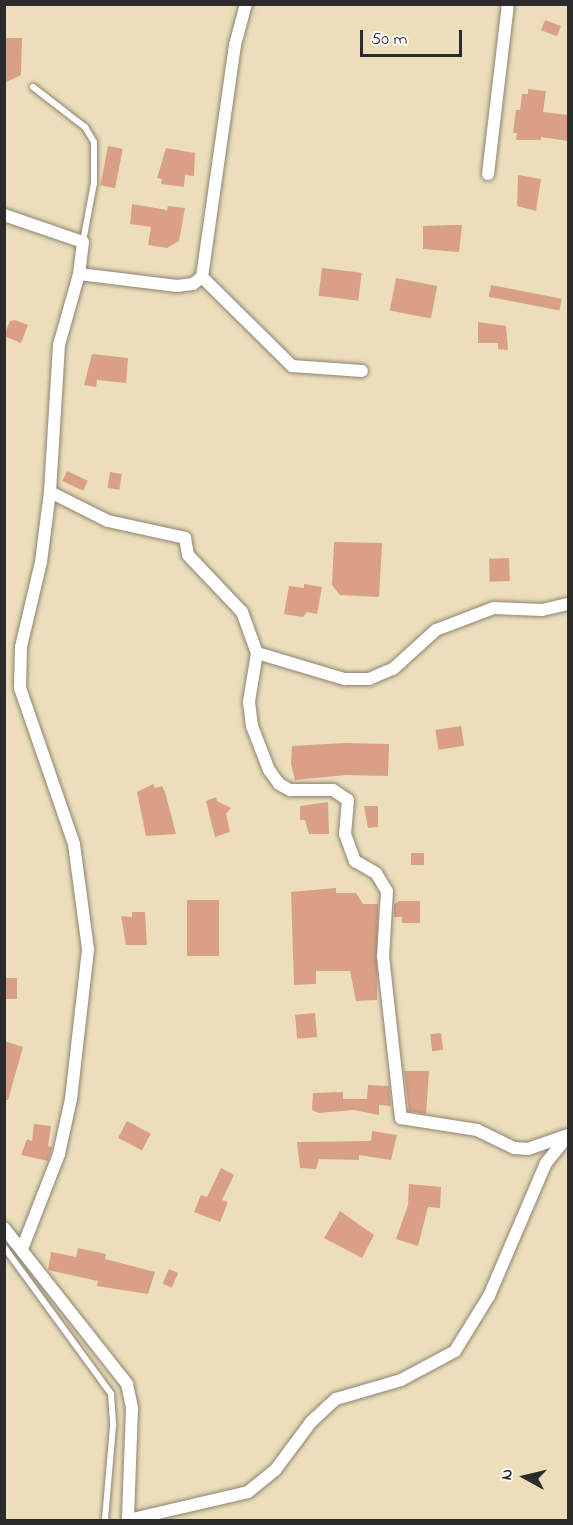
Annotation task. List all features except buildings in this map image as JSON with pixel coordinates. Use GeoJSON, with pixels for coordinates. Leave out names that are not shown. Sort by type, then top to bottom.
{"type":"FeatureCollection","features":[{"type":"Feature","properties":{"kind":"street"},"geometry":{"type":"LineString","coordinates":[[79,274],[177,286],[193,284],[202,277],[235,45],[246,4]]}},
{"type":"Feature","properties":{"kind":"street"},"geometry":{"type":"LineString","coordinates":[[488,174],[508,4]]}},
{"type":"Feature","properties":{"kind":"street"},"geometry":{"type":"LineString","coordinates":[[4,215],[83,242],[79,274],[59,345],[50,492],[41,561],[21,647],[20,688],[74,844],[88,949],[71,1099],[59,1154],[22,1249]]}},
{"type":"Feature","properties":{"kind":"street"},"geometry":{"type":"LineString","coordinates":[[202,277],[292,366],[362,371]]}},
{"type":"Feature","properties":{"kind":"street"},"geometry":{"type":"LineString","coordinates":[[50,492],[108,521],[185,538],[188,555],[242,612],[257,653],[249,702],[252,726],[269,770],[279,784],[290,790],[343,794],[348,800],[345,834],[355,861],[385,882],[388,913],[383,956],[401,1118],[477,1130],[514,1149],[528,1149],[568,1135]]}},
{"type":"Feature","properties":{"kind":"street"},"geometry":{"type":"LineString","coordinates":[[257,653],[345,679],[369,679],[393,669],[436,630],[494,608],[542,610],[568,604]]}},
{"type":"Feature","properties":{"kind":"street"},"geometry":{"type":"LineString","coordinates":[[4,1228],[127,1384],[132,1408],[128,1520],[221,1501],[248,1492],[276,1469],[311,1422],[336,1400],[401,1380],[455,1351],[489,1296],[546,1163],[568,1135]]}},
{"type":"Feature","properties":{"kind":"lane"},"geometry":{"type":"LineString","coordinates":[[33,87],[85,127],[94,142],[94,183],[83,242]]}},
{"type":"Feature","properties":{"kind":"lane"},"geometry":{"type":"LineString","coordinates":[[4,1247],[111,1395],[113,1426],[105,1521]]}}]}
